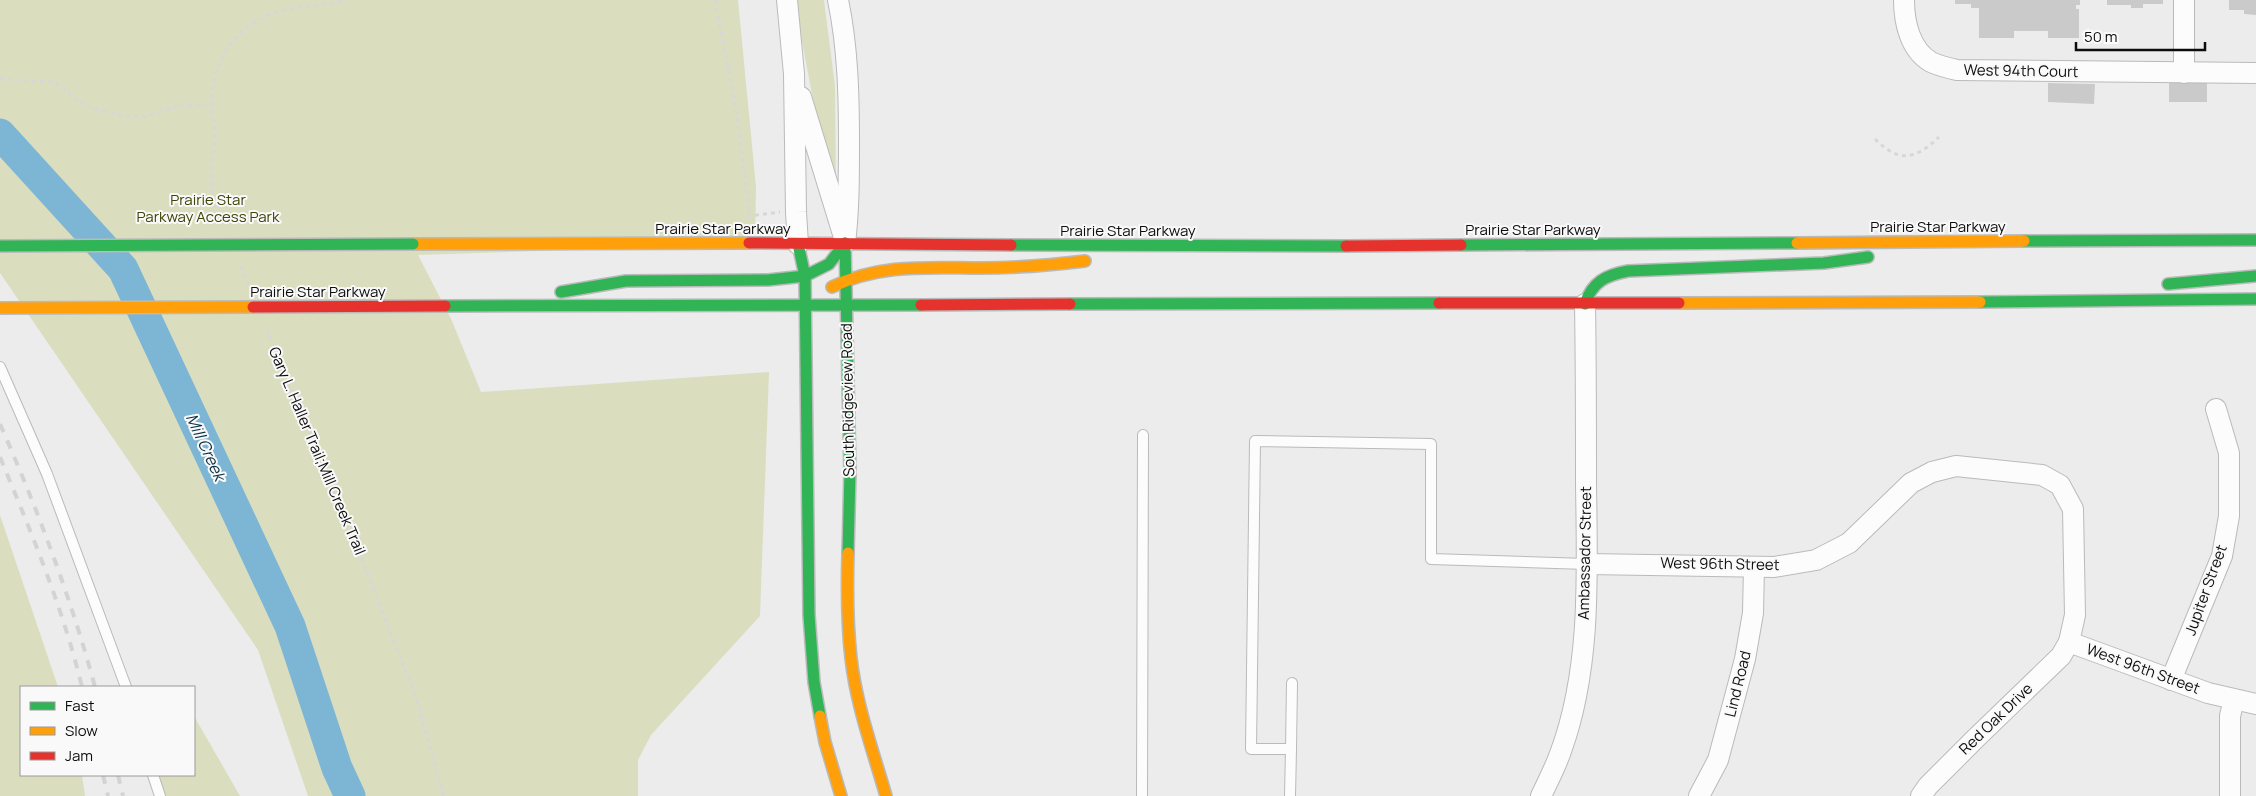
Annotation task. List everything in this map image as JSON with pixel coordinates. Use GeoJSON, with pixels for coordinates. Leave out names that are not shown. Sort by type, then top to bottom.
{"type":"FeatureCollection","features":[{"type":"Feature","properties":{"kind":"main road","name":"Prairie Star Parkway"},"geometry":{"type":"LineString","coordinates":[[0,246],[845,243],[1132,247],[2256,240]]}},
{"type":"Feature","properties":{"kind":"main road"},"geometry":{"type":"LineString","coordinates":[[1585,304],[1587,292],[1595,282],[1612,274],[1637,270],[1824,263],[1882,255],[1908,242]]}},
{"type":"Feature","properties":{"kind":"main road"},"geometry":{"type":"LineString","coordinates":[[509,305],[546,294],[626,281],[768,280],[805,276],[829,264],[845,243],[871,284]]}},
{"type":"Feature","properties":{"kind":"main road","name":"South Ridgeview Road"},"geometry":{"type":"LineString","coordinates":[[845,243],[850,472],[847,588],[851,659],[862,712],[886,796]]}},
{"type":"Feature","properties":{"kind":"main road"},"geometry":{"type":"LineString","coordinates":[[798,244],[805,276],[809,615],[814,682],[825,742],[841,796]]}},
{"type":"Feature","properties":{"kind":"main road"},"geometry":{"type":"LineString","coordinates":[[804,304],[847,278],[864,273],[904,269],[1039,267],[1098,259],[1132,247]]}},
{"type":"Feature","properties":{"kind":"main road"},"geometry":{"type":"LineString","coordinates":[[2160,285],[2256,276]]}},
{"type":"Feature","properties":{"kind":"main road"},"geometry":{"type":"LineString","coordinates":[[1977,302],[2121,288]]}},
{"type":"Feature","properties":{"kind":"main road"},"geometry":{"type":"LineString","coordinates":[[888,294],[904,304]]}},
{"type":"Feature","properties":{"kind":"main road","name":"Prairie Star Parkway"},"geometry":{"type":"LineString","coordinates":[[0,308],[804,304],[1084,306],[2256,299]]}},
{"type":"Feature","properties":{"kind":"street"},"geometry":{"type":"LineString","coordinates":[[787,0],[794,74],[798,244]]}},
{"type":"Feature","properties":{"kind":"street","name":"South Ridgeview Road"},"geometry":{"type":"LineString","coordinates":[[838,0],[844,30],[849,90],[849,211],[845,243]]}},
{"type":"Feature","properties":{"kind":"street","name":"West 94th Court"},"geometry":{"type":"LineString","coordinates":[[1904,0],[1904,19],[1915,47],[1929,61],[1957,70],[2256,73]]}},
{"type":"Feature","properties":{"kind":"street"},"geometry":{"type":"LineString","coordinates":[[2184,0],[2184,73]]}},
{"type":"Feature","properties":{"kind":"street"},"geometry":{"type":"LineString","coordinates":[[794,74],[845,243]]}},
{"type":"Feature","properties":{"kind":"street","name":"Ambassador Street"},"geometry":{"type":"LineString","coordinates":[[1541,796],[1561,751],[1579,677],[1584,633],[1587,564],[1585,304]]}},
{"type":"Feature","properties":{"kind":"street","name":"Jupiter Street"},"geometry":{"type":"LineString","coordinates":[[2171,680],[2222,556],[2229,516],[2229,453],[2216,409]]}},
{"type":"Feature","properties":{"kind":"street","name":"West 96th Street"},"geometry":{"type":"LineString","coordinates":[[1587,564],[1774,567],[1816,560],[1849,543],[1911,483],[1932,472],[1956,466],[2042,475],[2060,485],[2073,509],[2075,615],[2069,642],[2171,680],[2234,700],[2256,704]]}},
{"type":"Feature","properties":{"kind":"street","name":"Lind Road"},"geometry":{"type":"LineString","coordinates":[[1699,796],[1718,760],[1745,659],[1753,613],[1754,567]]}},
{"type":"Feature","properties":{"kind":"street","name":"Red Oak Drive"},"geometry":{"type":"LineString","coordinates":[[1922,796],[1928,786],[2061,656],[2069,642]]}},
{"type":"Feature","properties":{"kind":"street"},"geometry":{"type":"LineString","coordinates":[[2230,796],[2230,716],[2234,700]]}},
{"type":"Feature","properties":{"kind":"lane"},"geometry":{"type":"LineString","coordinates":[[0,367],[47,474],[126,686]]}},
{"type":"Feature","properties":{"kind":"lane"},"geometry":{"type":"LineString","coordinates":[[1142,796],[1143,435]]}},
{"type":"Feature","properties":{"kind":"lane"},"geometry":{"type":"LineString","coordinates":[[1291,749],[1251,749],[1256,441],[1431,444],[1431,559],[1587,564]]}},
{"type":"Feature","properties":{"kind":"lane"},"geometry":{"type":"LineString","coordinates":[[1290,796],[1292,683]]}},
{"type":"Feature","properties":{"kind":"lane"},"geometry":{"type":"LineString","coordinates":[[153,776],[160,796]]}},
{"type":"Feature","properties":{"kind":"path"},"geometry":{"type":"LineString","coordinates":[[226,228],[212,192],[215,128],[211,104],[216,74],[223,56],[234,38],[251,23],[266,16],[289,9],[347,0]]}},
{"type":"Feature","properties":{"kind":"path"},"geometry":{"type":"LineString","coordinates":[[715,0],[736,109],[750,216],[779,212]]}},
{"type":"Feature","properties":{"kind":"path"},"geometry":{"type":"LineString","coordinates":[[0,79],[54,82],[64,88],[75,100],[92,108],[124,116],[143,117],[179,106],[211,104]]}},
{"type":"Feature","properties":{"kind":"path"},"geometry":{"type":"LineString","coordinates":[[1875,139],[1886,150],[1899,155],[1914,155],[1925,151],[1938,137]]}},
{"type":"Feature","properties":{"kind":"path"},"geometry":{"type":"LineString","coordinates":[[240,264],[251,291]]}},
{"type":"Feature","properties":{"kind":"path","name":"Gary L. Haller Trail;Mill Creek Trail"},"geometry":{"type":"LineString","coordinates":[[265,327],[358,550],[415,695],[444,796]]}},
{"type":"Feature","properties":{"kind":"green space","name":"Prairie Star Parkway Access Park"},"geometry":{"type":"Polygon","coordinates":[[[0,0],[738,0],[756,187],[755,244],[418,255],[452,321],[481,392],[769,372],[760,616],[651,735],[638,760],[638,796],[308,796],[258,650],[0,273],[0,0]]]}},
{"type":"Feature","properties":{"kind":"green space"},"geometry":{"type":"Polygon","coordinates":[[[794,0],[824,0],[835,86],[836,185],[813,99],[794,0]]]}},
{"type":"Feature","properties":{"kind":"green space"},"geometry":{"type":"Polygon","coordinates":[[[0,515],[58,686],[20,686],[20,776],[82,776],[85,796],[0,796],[0,515]]]}},
{"type":"Feature","properties":{"kind":"green space"},"geometry":{"type":"Polygon","coordinates":[[[195,718],[240,796],[162,796],[155,776],[195,776],[195,718]]]}},
{"type":"Feature","properties":{"kind":"building"},"geometry":{"type":"Polygon","coordinates":[[[1955,0],[2080,0],[2080,5],[2076,5],[2076,9],[2079,9],[2079,38],[2048,38],[2048,31],[2014,31],[2014,38],[1979,38],[1979,8],[1971,8],[1971,4],[1955,4],[1955,0]]]}},
{"type":"Feature","properties":{"kind":"building"},"geometry":{"type":"Polygon","coordinates":[[[2107,0],[2163,0],[2163,4],[2143,4],[2143,8],[2131,8],[2131,5],[2107,5],[2107,0]]]}},
{"type":"Feature","properties":{"kind":"building"},"geometry":{"type":"Polygon","coordinates":[[[2229,0],[2256,0],[2256,15],[2244,14],[2244,10],[2229,10],[2229,0]]]}},
{"type":"Feature","properties":{"kind":"building"},"geometry":{"type":"Polygon","coordinates":[[[2048,83],[2095,84],[2094,104],[2048,102],[2048,83]]]}},
{"type":"Feature","properties":{"kind":"building"},"geometry":{"type":"Polygon","coordinates":[[[2169,83],[2207,83],[2207,102],[2169,102],[2169,83]]]}},
{"type":"Feature","properties":{"kind":"waterway","name":"Mill Creek"},"geometry":{"type":"LineString","coordinates":[[0,134],[123,269],[290,626],[337,768],[350,796]]}},
{"type":"Feature","properties":{"kind":"railway"},"geometry":{"type":"LineString","coordinates":[[0,424],[52,554],[75,620],[95,686]]}},
{"type":"Feature","properties":{"kind":"railway"},"geometry":{"type":"LineString","coordinates":[[0,457],[56,599],[82,686]]}},
{"type":"Feature","properties":{"kind":"railway"},"geometry":{"type":"LineString","coordinates":[[103,776],[108,796]]}},
{"type":"Feature","properties":{"kind":"railway"},"geometry":{"type":"LineString","coordinates":[[118,776],[123,796]]}},
{"type":"Feature","properties":{"kind":"traffic: fast"},"geometry":{"type":"LineString","coordinates":[[2024,241],[2256,240]]}},
{"type":"Feature","properties":{"kind":"traffic: fast"},"geometry":{"type":"LineString","coordinates":[[845,243],[850,472],[848,553]]}},
{"type":"Feature","properties":{"kind":"traffic: fast"},"geometry":{"type":"LineString","coordinates":[[561,292],[626,281],[768,280],[805,276],[829,264],[845,243]]}},
{"type":"Feature","properties":{"kind":"traffic: fast"},"geometry":{"type":"LineString","coordinates":[[1461,245],[1797,243]]}},
{"type":"Feature","properties":{"kind":"traffic: fast"},"geometry":{"type":"LineString","coordinates":[[0,246],[413,244]]}},
{"type":"Feature","properties":{"kind":"traffic: fast"},"geometry":{"type":"LineString","coordinates":[[798,244],[805,276],[809,615],[814,682],[820,716]]}},
{"type":"Feature","properties":{"kind":"traffic: fast"},"geometry":{"type":"LineString","coordinates":[[1011,245],[1346,246]]}},
{"type":"Feature","properties":{"kind":"traffic: fast"},"geometry":{"type":"LineString","coordinates":[[1585,304],[1592,290],[1601,281],[1607,277],[1628,271],[1824,263],[1868,257]]}},
{"type":"Feature","properties":{"kind":"traffic: fast"},"geometry":{"type":"LineString","coordinates":[[2168,284],[2256,276]]}},
{"type":"Feature","properties":{"kind":"traffic: fast"},"geometry":{"type":"LineString","coordinates":[[1980,302],[2256,299]]}},
{"type":"Feature","properties":{"kind":"traffic: fast"},"geometry":{"type":"LineString","coordinates":[[1070,304],[1439,303]]}},
{"type":"Feature","properties":{"kind":"traffic: fast"},"geometry":{"type":"LineString","coordinates":[[445,306],[921,305]]}},
{"type":"Feature","properties":{"kind":"traffic: slow"},"geometry":{"type":"LineString","coordinates":[[1797,243],[2024,241]]}},
{"type":"Feature","properties":{"kind":"traffic: slow"},"geometry":{"type":"LineString","coordinates":[[413,244],[749,243]]}},
{"type":"Feature","properties":{"kind":"traffic: slow"},"geometry":{"type":"LineString","coordinates":[[832,287],[868,274],[906,268],[1008,267],[1085,261]]}},
{"type":"Feature","properties":{"kind":"traffic: slow"},"geometry":{"type":"LineString","coordinates":[[1679,303],[1980,302]]}},
{"type":"Feature","properties":{"kind":"traffic: slow"},"geometry":{"type":"LineString","coordinates":[[0,308],[253,307]]}},
{"type":"Feature","properties":{"kind":"traffic: slow"},"geometry":{"type":"LineString","coordinates":[[848,553],[848,619],[853,675],[886,796]]}},
{"type":"Feature","properties":{"kind":"traffic: slow"},"geometry":{"type":"LineString","coordinates":[[820,716],[825,742],[841,796]]}},
{"type":"Feature","properties":{"kind":"traffic: jam"},"geometry":{"type":"LineString","coordinates":[[749,243],[1011,245]]}},
{"type":"Feature","properties":{"kind":"traffic: jam"},"geometry":{"type":"LineString","coordinates":[[1346,246],[1461,245]]}},
{"type":"Feature","properties":{"kind":"traffic: jam"},"geometry":{"type":"LineString","coordinates":[[1439,303],[1679,303]]}},
{"type":"Feature","properties":{"kind":"traffic: jam"},"geometry":{"type":"LineString","coordinates":[[921,305],[1070,304]]}},
{"type":"Feature","properties":{"kind":"traffic: jam"},"geometry":{"type":"LineString","coordinates":[[253,307],[445,306]]}}]}
